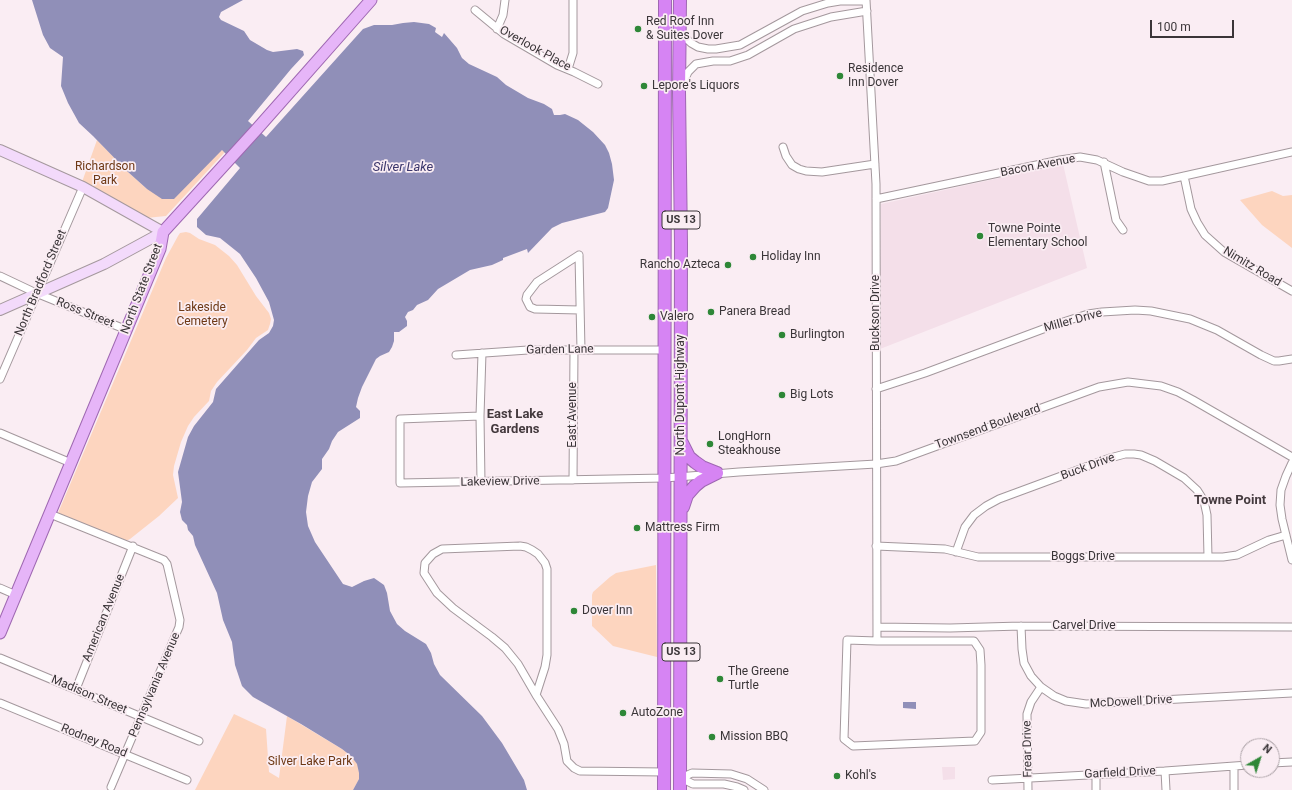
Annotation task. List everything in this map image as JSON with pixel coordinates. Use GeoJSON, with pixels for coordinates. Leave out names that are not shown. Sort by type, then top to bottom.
{"type":"FeatureCollection","features":[{"type":"Feature","properties":{"kind":"highway","name":"North Dupont Highway"},"geometry":{"type":"LineString","coordinates":[[664,790],[665,0]]}},
{"type":"Feature","properties":{"kind":"highway","name":"North Dupont Highway"},"geometry":{"type":"LineString","coordinates":[[680,0],[680,784]]}},
{"type":"Feature","properties":{"kind":"highway"},"geometry":{"type":"LineString","coordinates":[[666,90],[670,100],[670,123],[672,127],[680,130]]}},
{"type":"Feature","properties":{"kind":"highway"},"geometry":{"type":"LineString","coordinates":[[681,440],[689,457],[702,467],[717,474]]}},
{"type":"Feature","properties":{"kind":"highway"},"geometry":{"type":"LineString","coordinates":[[681,514],[687,495],[695,486],[700,481],[717,474]]}},
{"type":"Feature","properties":{"kind":"highway"},"geometry":{"type":"LineString","coordinates":[[664,753],[671,770],[680,784]]}},
{"type":"Feature","properties":{"kind":"highway"},"geometry":{"type":"LineString","coordinates":[[664,772],[670,779],[674,790]]}},
{"type":"Feature","properties":{"kind":"main road","name":"North State Street"},"geometry":{"type":"LineString","coordinates":[[0,633],[160,249],[163,232],[257,129],[371,0]]}},
{"type":"Feature","properties":{"kind":"street"},"geometry":{"type":"LineString","coordinates":[[497,29],[503,15],[505,0]]}},
{"type":"Feature","properties":{"kind":"street"},"geometry":{"type":"LineString","coordinates":[[568,69],[573,53],[573,0]]}},
{"type":"Feature","properties":{"kind":"street"},"geometry":{"type":"LineString","coordinates":[[680,33],[698,47],[716,49],[740,45],[802,10],[828,3],[866,1]]}},
{"type":"Feature","properties":{"kind":"street","name":"Buckson Drive"},"geometry":{"type":"LineString","coordinates":[[866,1],[876,199],[877,640]]}},
{"type":"Feature","properties":{"kind":"street","name":"Overlook Place"},"geometry":{"type":"LineString","coordinates":[[475,10],[504,34],[557,65],[598,84]]}},
{"type":"Feature","properties":{"kind":"street"},"geometry":{"type":"LineString","coordinates":[[679,92],[688,72],[696,64],[713,61],[730,61],[745,56],[794,29],[831,17],[867,11]]}},
{"type":"Feature","properties":{"kind":"street"},"geometry":{"type":"LineString","coordinates":[[782,21],[789,32]]}},
{"type":"Feature","properties":{"kind":"street"},"geometry":{"type":"LineString","coordinates":[[783,147],[786,156],[792,165],[806,171],[822,172],[875,164]]}},
{"type":"Feature","properties":{"kind":"street"},"geometry":{"type":"LineString","coordinates":[[0,150],[82,187],[163,232]]}},
{"type":"Feature","properties":{"kind":"street","name":"Bacon Avenue"},"geometry":{"type":"LineString","coordinates":[[876,199],[1060,160],[1084,158],[1096,160],[1104,162],[1123,172],[1149,180],[1162,181],[1292,152]]}},
{"type":"Feature","properties":{"kind":"street"},"geometry":{"type":"LineString","coordinates":[[1104,162],[1116,220],[1123,230]]}},
{"type":"Feature","properties":{"kind":"street","name":"Nimitz Road"},"geometry":{"type":"LineString","coordinates":[[1184,176],[1191,209],[1205,235],[1224,252],[1292,291]]}},
{"type":"Feature","properties":{"kind":"street","name":"North Bradford Street"},"geometry":{"type":"LineString","coordinates":[[0,379],[82,187]]}},
{"type":"Feature","properties":{"kind":"street"},"geometry":{"type":"LineString","coordinates":[[0,310],[104,264],[163,232]]}},
{"type":"Feature","properties":{"kind":"street","name":"East Avenue"},"geometry":{"type":"LineString","coordinates":[[573,480],[580,310],[579,256],[538,282],[526,295],[526,299],[530,307],[535,309],[580,310]]}},
{"type":"Feature","properties":{"kind":"street","name":"Ross Street"},"geometry":{"type":"LineString","coordinates":[[0,276],[36,293],[127,330]]}},
{"type":"Feature","properties":{"kind":"street","name":"Miller Drive"},"geometry":{"type":"LineString","coordinates":[[876,389],[1054,325],[1088,314],[1102,312],[1135,310],[1151,311],[1190,319],[1217,330],[1274,361],[1279,362],[1292,359]]}},
{"type":"Feature","properties":{"kind":"street","name":"Garden Lane"},"geometry":{"type":"LineString","coordinates":[[456,355],[528,350],[665,350]]}},
{"type":"Feature","properties":{"kind":"street"},"geometry":{"type":"LineString","coordinates":[[481,482],[480,416],[482,353]]}},
{"type":"Feature","properties":{"kind":"street","name":"Townsend Boulevard"},"geometry":{"type":"LineString","coordinates":[[665,478],[876,464],[896,461],[1099,387],[1128,382],[1161,386],[1178,392],[1292,457]]}},
{"type":"Feature","properties":{"kind":"street","name":"Lakeview Drive"},"geometry":{"type":"LineString","coordinates":[[480,416],[400,419],[400,484],[665,478]]}},
{"type":"Feature","properties":{"kind":"street"},"geometry":{"type":"LineString","coordinates":[[0,433],[71,463]]}},
{"type":"Feature","properties":{"kind":"street","name":"Buck Drive"},"geometry":{"type":"LineString","coordinates":[[956,552],[965,527],[974,515],[986,506],[999,499],[1110,458],[1125,454],[1134,454],[1141,455],[1155,461],[1184,478],[1197,490],[1204,501],[1207,515],[1208,557]]}},
{"type":"Feature","properties":{"kind":"street"},"geometry":{"type":"LineString","coordinates":[[1292,463],[1286,476],[1280,498],[1280,512],[1292,560]]}},
{"type":"Feature","properties":{"kind":"street","name":"Pennsylvania Avenue"},"geometry":{"type":"LineString","coordinates":[[50,514],[133,546],[161,558],[166,562],[180,620],[179,627],[111,787]]}},
{"type":"Feature","properties":{"kind":"street","name":"Boggs Drive"},"geometry":{"type":"LineString","coordinates":[[876,546],[945,549],[978,557],[1223,558],[1238,555],[1269,540],[1286,535]]}},
{"type":"Feature","properties":{"kind":"street","name":"American Avenue"},"geometry":{"type":"LineString","coordinates":[[76,689],[133,546]]}},
{"type":"Feature","properties":{"kind":"street"},"geometry":{"type":"LineString","coordinates":[[536,695],[545,667],[548,648],[547,574],[545,564],[542,559],[532,550],[520,546],[449,548],[442,549],[433,554],[425,562],[423,567],[428,581],[437,593],[453,608],[505,648],[518,664],[536,695],[558,729],[564,744],[567,761],[574,768],[580,771],[664,772]]}},
{"type":"Feature","properties":{"kind":"street"},"geometry":{"type":"LineString","coordinates":[[0,588],[16,594]]}},
{"type":"Feature","properties":{"kind":"street","name":"McDowell Drive"},"geometry":{"type":"LineString","coordinates":[[1021,626],[1024,663],[1031,676],[1041,687],[1054,696],[1066,701],[1086,704],[1292,693]]}},
{"type":"Feature","properties":{"kind":"street","name":"Carvel Drive"},"geometry":{"type":"LineString","coordinates":[[877,627],[1292,627]]}},
{"type":"Feature","properties":{"kind":"street"},"geometry":{"type":"LineString","coordinates":[[948,640],[950,628]]}},
{"type":"Feature","properties":{"kind":"street"},"geometry":{"type":"LineString","coordinates":[[847,640],[877,640],[974,641],[980,650],[982,732],[975,741],[852,746],[844,739],[847,640]]}},
{"type":"Feature","properties":{"kind":"street","name":"Madison Street"},"geometry":{"type":"LineString","coordinates":[[0,658],[199,741]]}},
{"type":"Feature","properties":{"kind":"street","name":"Frear Drive"},"geometry":{"type":"LineString","coordinates":[[1028,790],[1027,714],[1031,702],[1041,687]]}},
{"type":"Feature","properties":{"kind":"street","name":"Rodney Road"},"geometry":{"type":"LineString","coordinates":[[0,703],[187,780]]}},
{"type":"Feature","properties":{"kind":"street"},"geometry":{"type":"LineString","coordinates":[[1280,763],[1292,762]]}},
{"type":"Feature","properties":{"kind":"street"},"geometry":{"type":"LineString","coordinates":[[1234,766],[1234,790]]}},
{"type":"Feature","properties":{"kind":"street","name":"Garfield Drive"},"geometry":{"type":"LineString","coordinates":[[992,780],[1240,766]]}},
{"type":"Feature","properties":{"kind":"street"},"geometry":{"type":"LineString","coordinates":[[1166,771],[1166,790]]}},
{"type":"Feature","properties":{"kind":"street"},"geometry":{"type":"LineString","coordinates":[[680,784],[692,773],[731,774],[747,779],[764,790]]}},
{"type":"Feature","properties":{"kind":"street"},"geometry":{"type":"LineString","coordinates":[[1096,774],[1096,790]]}},
{"type":"Feature","properties":{"kind":"street"},"geometry":{"type":"LineString","coordinates":[[680,784],[719,783],[744,790]]}},
{"type":"Feature","properties":{"kind":"street"},"geometry":{"type":"LineString","coordinates":[[696,790],[704,784]]}},
{"type":"Feature","properties":{"kind":"shaded area","name":"Towne Pointe Elementary School"},"geometry":{"type":"Polygon","coordinates":[[[1063,164],[1087,268],[880,349],[881,204],[1063,164]]]}},
{"type":"Feature","properties":{"kind":"shaded area"},"geometry":{"type":"Polygon","coordinates":[[[942,767],[955,767],[955,779],[943,780],[942,767]]]}},
{"type":"Feature","properties":{"kind":"green space","name":"Richardson Park"},"geometry":{"type":"Polygon","coordinates":[[[97,140],[147,189],[222,150],[225,152],[166,216],[146,218],[82,182],[97,140]]]}},
{"type":"Feature","properties":{"kind":"green space"},"geometry":{"type":"Polygon","coordinates":[[[1272,191],[1283,196],[1292,195],[1292,248],[1262,225],[1240,200],[1272,191]]]}},
{"type":"Feature","properties":{"kind":"green space","name":"Lakeside Cemetery"},"geometry":{"type":"Polygon","coordinates":[[[186,232],[215,245],[229,256],[237,265],[256,296],[269,313],[271,319],[268,330],[256,338],[247,350],[217,382],[211,391],[209,401],[188,426],[181,442],[174,466],[173,475],[178,498],[159,516],[126,541],[58,513],[166,258],[180,233],[186,232]]]}},
{"type":"Feature","properties":{"kind":"green space"},"geometry":{"type":"Polygon","coordinates":[[[656,565],[657,657],[613,646],[592,626],[593,592],[616,573],[656,565]]]}},
{"type":"Feature","properties":{"kind":"green space","name":"Silver Lake Park"},"geometry":{"type":"Polygon","coordinates":[[[234,714],[266,729],[269,772],[279,778],[287,716],[351,756],[358,764],[359,773],[359,779],[353,790],[195,790],[234,714]]]}},
{"type":"Feature","properties":{"kind":"water","name":"Silver Lake"},"geometry":{"type":"Polygon","coordinates":[[[32,0],[243,0],[221,12],[219,17],[221,20],[244,31],[250,40],[267,50],[273,52],[297,49],[303,51],[304,55],[248,121],[266,137],[363,29],[374,25],[392,25],[414,22],[429,24],[436,28],[435,32],[442,37],[444,33],[457,48],[462,58],[469,64],[497,77],[506,85],[528,98],[544,104],[552,109],[554,115],[565,114],[578,120],[593,132],[605,145],[612,164],[614,180],[608,208],[605,212],[562,223],[552,228],[528,253],[527,249],[503,258],[503,260],[492,265],[470,270],[438,289],[428,300],[417,305],[413,310],[408,312],[405,317],[407,326],[399,332],[394,332],[392,347],[389,352],[376,359],[362,387],[356,407],[360,411],[360,418],[338,432],[322,459],[322,469],[312,482],[306,512],[308,526],[315,542],[343,584],[352,587],[374,578],[384,585],[390,611],[397,624],[405,631],[426,644],[440,675],[482,716],[502,743],[524,780],[527,790],[353,790],[359,779],[359,773],[357,764],[351,756],[301,724],[253,697],[242,686],[235,665],[232,642],[223,620],[217,593],[195,545],[193,536],[188,530],[187,525],[182,520],[180,512],[182,502],[178,472],[188,437],[194,426],[213,402],[216,389],[259,340],[269,333],[273,326],[274,320],[269,302],[256,278],[240,254],[220,238],[206,235],[197,227],[197,219],[240,168],[222,150],[174,199],[162,199],[147,189],[79,123],[61,86],[63,57],[50,48],[43,35],[32,0]]]}},
{"type":"Feature","properties":{"kind":"water"},"geometry":{"type":"Polygon","coordinates":[[[903,702],[916,702],[916,709],[903,708],[903,702]]]}},
{"type":"Feature","properties":{"kind":"place","name":"Red Roof Inn & Suites Dover"},"geometry":{"type":"Point","coordinates":[638,29]}},
{"type":"Feature","properties":{"kind":"place","name":"Residence Inn Dover"},"geometry":{"type":"Point","coordinates":[840,76]}},
{"type":"Feature","properties":{"kind":"place","name":"Lepore's Liquors"},"geometry":{"type":"Point","coordinates":[644,86]}},
{"type":"Feature","properties":{"kind":"place","name":"Towne Pointe Elementary School"},"geometry":{"type":"Point","coordinates":[980,236]}},
{"type":"Feature","properties":{"kind":"place","name":"Holiday Inn"},"geometry":{"type":"Point","coordinates":[753,257]}},
{"type":"Feature","properties":{"kind":"place","name":"Rancho Azteca"},"geometry":{"type":"Point","coordinates":[728,265]}},
{"type":"Feature","properties":{"kind":"place","name":"Panera Bread"},"geometry":{"type":"Point","coordinates":[711,312]}},
{"type":"Feature","properties":{"kind":"place","name":"Valero"},"geometry":{"type":"Point","coordinates":[652,317]}},
{"type":"Feature","properties":{"kind":"place","name":"Burlington"},"geometry":{"type":"Point","coordinates":[782,335]}},
{"type":"Feature","properties":{"kind":"place","name":"Big Lots"},"geometry":{"type":"Point","coordinates":[782,395]}},
{"type":"Feature","properties":{"kind":"place","name":"LongHorn Steakhouse"},"geometry":{"type":"Point","coordinates":[710,444]}},
{"type":"Feature","properties":{"kind":"place","name":"Mattress Firm"},"geometry":{"type":"Point","coordinates":[637,528]}},
{"type":"Feature","properties":{"kind":"place","name":"Dover Inn"},"geometry":{"type":"Point","coordinates":[574,611]}},
{"type":"Feature","properties":{"kind":"place","name":"The Greene Turtle"},"geometry":{"type":"Point","coordinates":[720,679]}},
{"type":"Feature","properties":{"kind":"place","name":"AutoZone"},"geometry":{"type":"Point","coordinates":[623,713]}},
{"type":"Feature","properties":{"kind":"place","name":"Mission BBQ"},"geometry":{"type":"Point","coordinates":[712,737]}},
{"type":"Feature","properties":{"kind":"place","name":"Kohl's"},"geometry":{"type":"Point","coordinates":[837,776]}},
{"type":"Feature","properties":{"kind":"district","name":"East Lake Gardens"},"geometry":{"type":"Point","coordinates":[515,422]}},
{"type":"Feature","properties":{"kind":"district","name":"Towne Point"},"geometry":{"type":"Point","coordinates":[1230,501]}}]}
